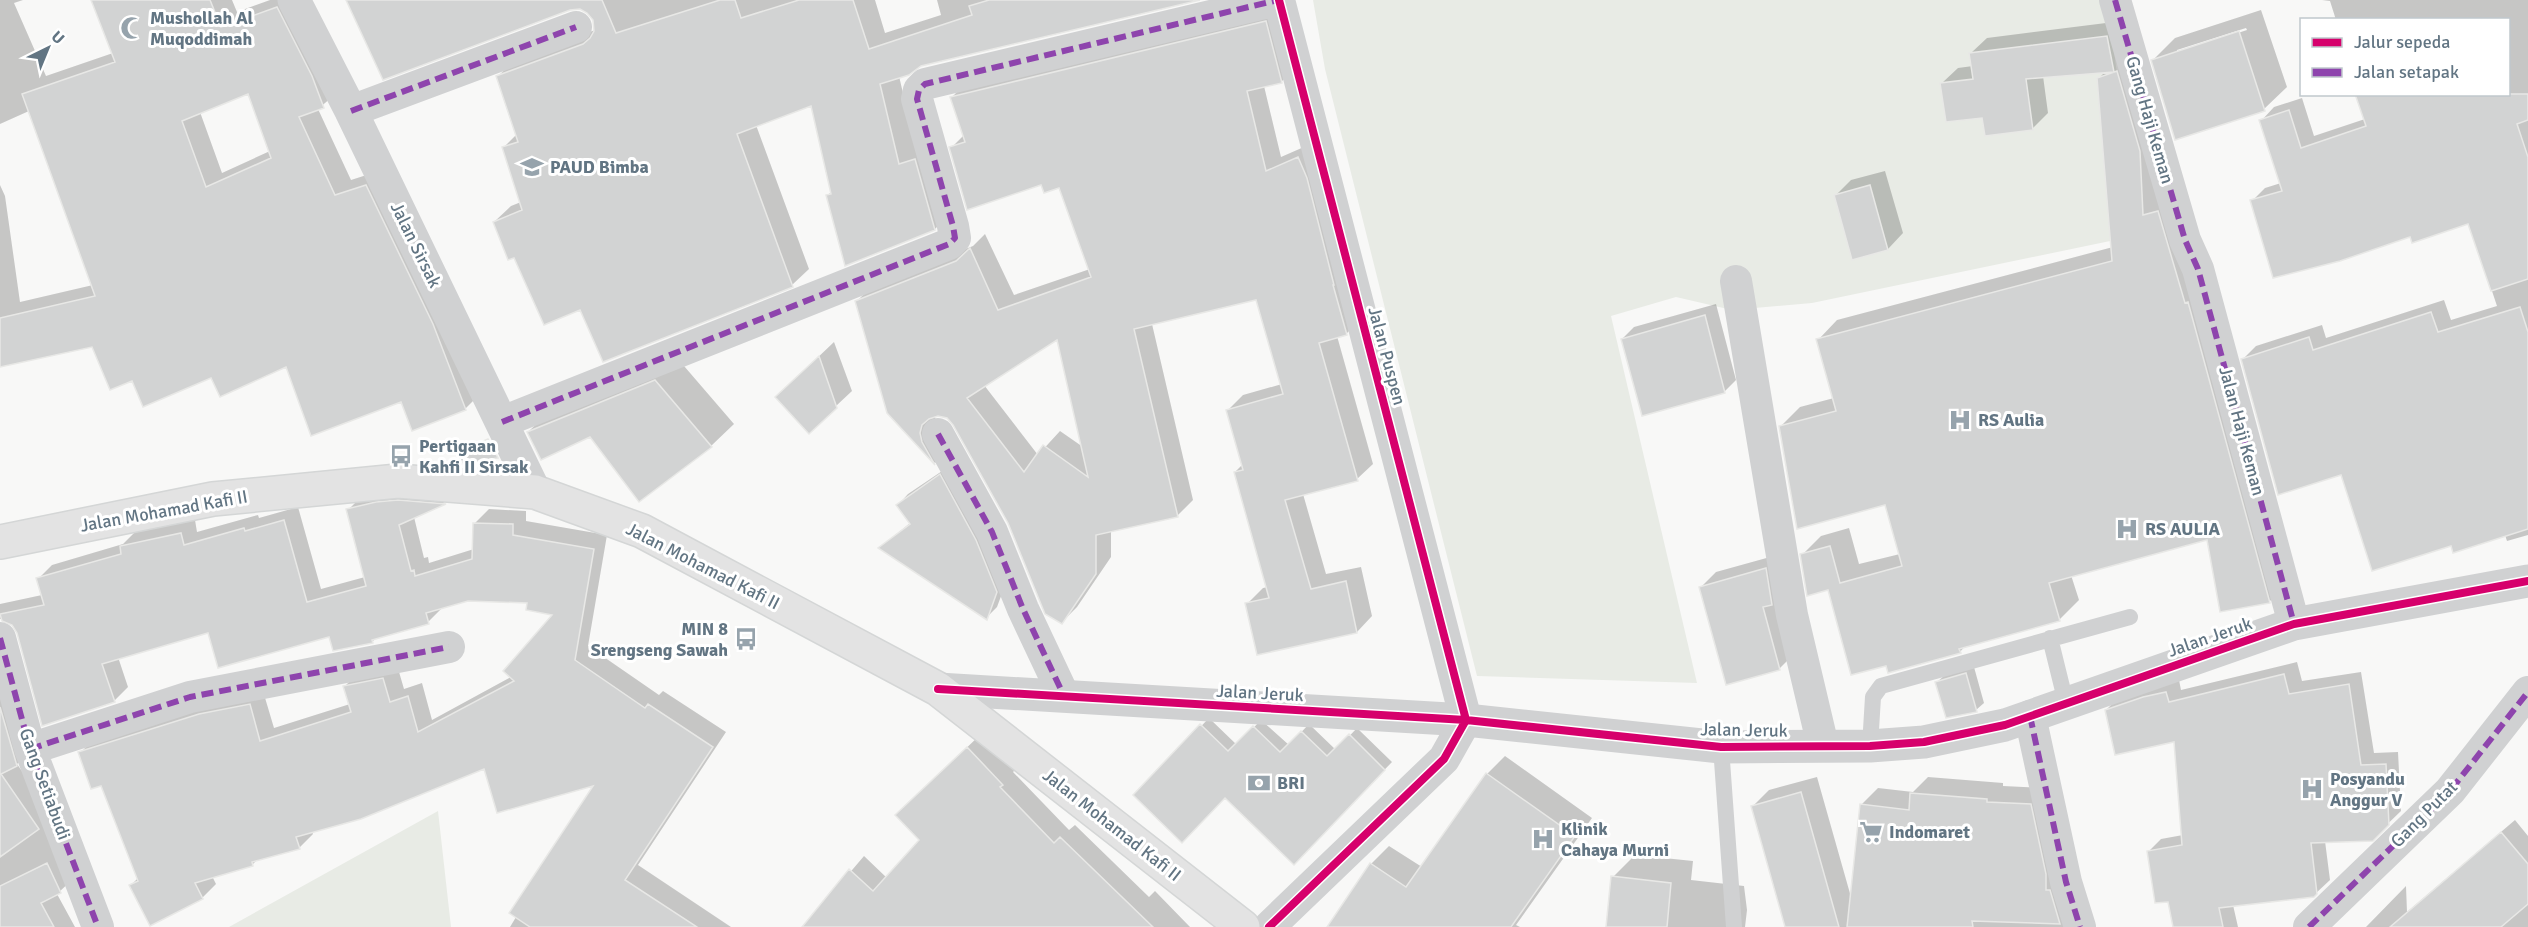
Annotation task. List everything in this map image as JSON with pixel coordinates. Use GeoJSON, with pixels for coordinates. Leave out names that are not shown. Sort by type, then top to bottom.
{"type":"FeatureCollection","features":[{"type":"Feature","properties":{"kind":"main road","name":"Jalan Mohamad Kafi II"},"geometry":{"type":"LineString","coordinates":[[0,543],[213,499],[398,481],[535,492],[642,531],[938,689],[1243,927]]}},
{"type":"Feature","properties":{"kind":"street","name":"Jalan Sirsak"},"geometry":{"type":"LineString","coordinates":[[294,0],[351,111],[535,492]]}},
{"type":"Feature","properties":{"kind":"street"},"geometry":{"type":"LineString","coordinates":[[502,422],[949,244],[955,237],[953,226],[917,99],[919,90],[925,84],[1279,0]]}},
{"type":"Feature","properties":{"kind":"street","name":"Jalan Puspen"},"geometry":{"type":"LineString","coordinates":[[1279,0],[1466,720]]}},
{"type":"Feature","properties":{"kind":"street","name":"Gang Haji Keman"},"geometry":{"type":"LineString","coordinates":[[2115,0],[2185,240]]}},
{"type":"Feature","properties":{"kind":"street"},"geometry":{"type":"LineString","coordinates":[[351,111],[576,27]]}},
{"type":"Feature","properties":{"kind":"street","name":"Jalan Haji Keman"},"geometry":{"type":"LineString","coordinates":[[2185,240],[2198,269],[2294,624]]}},
{"type":"Feature","properties":{"kind":"street"},"geometry":{"type":"LineString","coordinates":[[1736,281],[1792,615],[1823,746]]}},
{"type":"Feature","properties":{"kind":"street"},"geometry":{"type":"LineString","coordinates":[[938,434],[992,532],[1023,609],[1064,696]]}},
{"type":"Feature","properties":{"kind":"street","name":"Jalan Jeruk"},"geometry":{"type":"LineString","coordinates":[[938,689],[1466,720],[1721,747],[1870,746],[1924,742],[2005,725],[2294,624],[2528,581]]}},
{"type":"Feature","properties":{"kind":"street","name":"Gang Setiabudi"},"geometry":{"type":"LineString","coordinates":[[0,638],[30,749],[98,927]]}},
{"type":"Feature","properties":{"kind":"street"},"geometry":{"type":"LineString","coordinates":[[30,749],[190,697],[449,646]]}},
{"type":"Feature","properties":{"kind":"street","name":"Gang Putat"},"geometry":{"type":"LineString","coordinates":[[2309,927],[2450,791],[2528,692]]}},
{"type":"Feature","properties":{"kind":"street"},"geometry":{"type":"LineString","coordinates":[[2030,716],[2066,882],[2080,927]]}},
{"type":"Feature","properties":{"kind":"street"},"geometry":{"type":"LineString","coordinates":[[1269,927],[1444,759],[1466,720]]}},
{"type":"Feature","properties":{"kind":"lane"},"geometry":{"type":"LineString","coordinates":[[1870,746],[1873,697],[1881,686],[2130,617]]}},
{"type":"Feature","properties":{"kind":"lane"},"geometry":{"type":"LineString","coordinates":[[2050,639],[2066,703]]}},
{"type":"Feature","properties":{"kind":"lane"},"geometry":{"type":"LineString","coordinates":[[1721,747],[1734,927]]}},
{"type":"Feature","properties":{"kind":"shaded area"},"geometry":{"type":"Polygon","coordinates":[[[1313,0],[2107,0],[2139,235],[1812,303],[1732,310],[1676,297],[1611,316],[1697,683],[1477,676],[1325,69],[1313,0]]]}},
{"type":"Feature","properties":{"kind":"shaded area"},"geometry":{"type":"Polygon","coordinates":[[[438,811],[451,927],[229,927],[438,811]]]}},
{"type":"Feature","properties":{"kind":"building"},"geometry":{"type":"Polygon","coordinates":[[[91,0],[210,0],[221,27],[277,7],[312,76],[324,108],[299,117],[335,195],[366,185],[433,324],[466,410],[412,431],[401,402],[311,436],[286,367],[220,397],[211,378],[143,407],[132,381],[110,390],[92,347],[0,367],[0,318],[95,296],[22,94],[115,62],[91,0]],[[248,94],[182,121],[206,187],[271,158],[248,94]]]}},
{"type":"Feature","properties":{"kind":"building"},"geometry":{"type":"Polygon","coordinates":[[[346,0],[602,0],[616,33],[720,0],[735,0],[741,18],[799,0],[853,0],[869,49],[972,15],[969,6],[989,0],[1200,0],[921,66],[909,75],[880,84],[899,164],[915,159],[935,230],[845,266],[826,195],[831,194],[811,106],[737,134],[793,287],[603,362],[580,310],[544,325],[514,258],[508,260],[493,222],[522,210],[502,147],[518,142],[496,76],[583,44],[594,31],[593,20],[580,9],[570,10],[383,80],[346,0]]]}},
{"type":"Feature","properties":{"kind":"building"},"geometry":{"type":"Polygon","coordinates":[[[1266,21],[1282,83],[1247,91],[1266,171],[1298,157],[1307,178],[1347,335],[1319,343],[1358,481],[1285,500],[1311,589],[1346,581],[1357,633],[1257,655],[1245,603],[1269,598],[1234,472],[1243,470],[1226,410],[1283,394],[1256,300],[1134,329],[1178,517],[1096,535],[1096,574],[1062,624],[1045,614],[1008,523],[953,425],[947,418],[938,416],[922,425],[920,433],[922,442],[935,465],[887,413],[855,301],[956,261],[970,248],[998,310],[1091,277],[1059,188],[1044,193],[1041,185],[967,210],[949,147],[965,142],[950,97],[1266,21]],[[1057,340],[967,398],[1024,472],[1043,445],[1088,477],[1057,340]]]}},
{"type":"Feature","properties":{"kind":"building"},"geometry":{"type":"Polygon","coordinates":[[[2239,31],[2265,111],[2175,140],[2151,60],[2239,31]]]}},
{"type":"Feature","properties":{"kind":"building"},"geometry":{"type":"Polygon","coordinates":[[[2107,36],[2114,72],[2026,79],[2033,130],[1985,136],[1982,118],[1946,122],[1940,83],[1973,79],[1969,53],[2107,36]]]}},
{"type":"Feature","properties":{"kind":"building"},"geometry":{"type":"Polygon","coordinates":[[[2117,71],[2140,151],[2143,215],[2158,211],[2185,303],[2188,302],[2270,603],[2220,612],[2207,540],[2049,583],[2060,621],[1959,649],[1961,653],[1888,673],[1886,666],[1851,675],[1828,590],[1807,596],[1800,554],[1830,546],[1840,583],[1902,566],[1885,505],[1797,529],[1779,426],[1836,411],[1816,339],[2112,261],[2097,78],[2117,71]]]}},
{"type":"Feature","properties":{"kind":"building"},"geometry":{"type":"Polygon","coordinates":[[[2528,94],[2528,120],[2517,124],[2528,157],[2528,279],[2491,291],[2468,224],[2412,243],[2410,237],[2340,261],[2273,278],[2250,200],[2282,191],[2259,120],[2289,110],[2301,148],[2366,126],[2356,96],[2528,94]]]}},
{"type":"Feature","properties":{"kind":"building"},"geometry":{"type":"Polygon","coordinates":[[[1870,185],[1888,250],[1852,260],[1834,195],[1870,185]]]}},
{"type":"Feature","properties":{"kind":"building"},"geometry":{"type":"Polygon","coordinates":[[[2520,307],[2528,332],[2528,529],[2453,553],[2451,546],[2372,571],[2341,475],[2278,495],[2241,359],[2309,337],[2313,350],[2431,312],[2438,332],[2520,307]]]}},
{"type":"Feature","properties":{"kind":"building"},"geometry":{"type":"Polygon","coordinates":[[[1705,315],[1725,393],[1642,416],[1621,339],[1705,315]]]}},
{"type":"Feature","properties":{"kind":"building"},"geometry":{"type":"Polygon","coordinates":[[[819,356],[837,408],[809,434],[775,397],[819,356]]]}},
{"type":"Feature","properties":{"kind":"building"},"geometry":{"type":"Polygon","coordinates":[[[655,380],[712,447],[639,502],[590,437],[541,460],[527,432],[655,380]]]}},
{"type":"Feature","properties":{"kind":"building"},"geometry":{"type":"Polygon","coordinates":[[[488,439],[498,458],[461,464],[458,452],[488,439]]]}},
{"type":"Feature","properties":{"kind":"building"},"geometry":{"type":"Polygon","coordinates":[[[940,474],[976,540],[997,592],[987,620],[878,548],[910,524],[896,505],[940,474]]]}},
{"type":"Feature","properties":{"kind":"building"},"geometry":{"type":"Polygon","coordinates":[[[398,500],[446,504],[399,525],[411,571],[414,570],[415,576],[472,559],[473,523],[513,524],[513,535],[594,549],[575,660],[645,708],[648,704],[713,747],[625,880],[697,927],[530,927],[509,913],[593,786],[497,813],[484,769],[361,819],[296,837],[300,849],[252,862],[253,866],[195,883],[203,899],[150,926],[129,885],[138,881],[101,786],[91,789],[78,752],[199,714],[250,704],[260,741],[351,712],[343,686],[383,678],[390,702],[408,696],[418,732],[514,681],[503,671],[552,615],[526,610],[527,603],[468,601],[426,613],[429,624],[372,640],[373,643],[333,651],[329,637],[218,668],[208,633],[102,664],[115,702],[42,726],[17,633],[12,625],[2,621],[0,614],[44,605],[36,578],[121,554],[120,546],[181,533],[184,545],[244,528],[245,531],[284,520],[307,602],[366,586],[346,509],[398,500]]]}},
{"type":"Feature","properties":{"kind":"building"},"geometry":{"type":"Polygon","coordinates":[[[1766,568],[1772,605],[1763,607],[1780,670],[1726,685],[1699,587],[1766,568]]]}},
{"type":"Feature","properties":{"kind":"building"},"geometry":{"type":"Polygon","coordinates":[[[1966,673],[1977,712],[1946,718],[1935,682],[1966,673]]]}},
{"type":"Feature","properties":{"kind":"building"},"geometry":{"type":"Polygon","coordinates":[[[2284,674],[2289,694],[2349,684],[2361,765],[2386,764],[2389,825],[2373,841],[2311,843],[2317,894],[2314,897],[2219,908],[2223,927],[2173,927],[2168,902],[2155,903],[2147,851],[2182,845],[2174,742],[2115,755],[2105,710],[2166,692],[2169,702],[2284,674]]]}},
{"type":"Feature","properties":{"kind":"building"},"geometry":{"type":"Polygon","coordinates":[[[0,707],[17,766],[1,774],[39,829],[0,857],[0,707]]]}},
{"type":"Feature","properties":{"kind":"building","name":"BRI"},"geometry":{"type":"Polygon","coordinates":[[[1200,724],[1228,751],[1253,726],[1280,752],[1301,731],[1327,756],[1349,734],[1385,770],[1294,865],[1225,798],[1182,843],[1133,795],[1200,724]]]}},
{"type":"Feature","properties":{"kind":"building"},"geometry":{"type":"Polygon","coordinates":[[[967,747],[1003,785],[1000,787],[1054,843],[1060,837],[1153,927],[802,927],[849,869],[873,891],[919,840],[895,815],[967,747]]]}},
{"type":"Feature","properties":{"kind":"building"},"geometry":{"type":"Polygon","coordinates":[[[1486,773],[1575,836],[1511,927],[1327,927],[1370,863],[1406,887],[1486,773]]]}},
{"type":"Feature","properties":{"kind":"building"},"geometry":{"type":"Polygon","coordinates":[[[1801,792],[1839,927],[1785,927],[1751,806],[1801,792]]]}},
{"type":"Feature","properties":{"kind":"building"},"geometry":{"type":"Polygon","coordinates":[[[1910,793],[1987,799],[1987,802],[2031,804],[2046,874],[2046,890],[2050,890],[2060,924],[1972,921],[1973,927],[1847,927],[1860,804],[1909,810],[1910,793]]]}},
{"type":"Feature","properties":{"kind":"building"},"geometry":{"type":"Polygon","coordinates":[[[2501,832],[2528,864],[2528,904],[2501,927],[2390,927],[2501,832]]]}},
{"type":"Feature","properties":{"kind":"building"},"geometry":{"type":"Polygon","coordinates":[[[47,863],[61,893],[41,903],[54,927],[0,927],[0,886],[47,863]]]}},
{"type":"Feature","properties":{"kind":"building"},"geometry":{"type":"Polygon","coordinates":[[[1611,876],[1671,883],[1667,927],[1606,927],[1611,876]]]}},
{"type":"Feature","properties":{"kind":"marked path"},"geometry":{"type":"LineString","coordinates":[[502,422],[949,244],[955,238],[953,226],[917,99],[919,90],[925,84],[1278,0]]}},
{"type":"Feature","properties":{"kind":"marked path"},"geometry":{"type":"LineString","coordinates":[[2115,0],[2185,240],[2198,269],[2294,624]]}},
{"type":"Feature","properties":{"kind":"marked path"},"geometry":{"type":"LineString","coordinates":[[351,111],[576,27]]}},
{"type":"Feature","properties":{"kind":"marked path"},"geometry":{"type":"LineString","coordinates":[[938,434],[992,532],[1023,609],[1064,696]]}},
{"type":"Feature","properties":{"kind":"marked path"},"geometry":{"type":"LineString","coordinates":[[0,638],[30,749],[98,927]]}},
{"type":"Feature","properties":{"kind":"marked path"},"geometry":{"type":"LineString","coordinates":[[30,749],[190,697],[449,647]]}},
{"type":"Feature","properties":{"kind":"marked path"},"geometry":{"type":"LineString","coordinates":[[2309,927],[2450,791],[2528,692]]}},
{"type":"Feature","properties":{"kind":"marked path"},"geometry":{"type":"LineString","coordinates":[[2030,716],[2066,882],[2080,927]]}},
{"type":"Feature","properties":{"kind":"cycle path"},"geometry":{"type":"LineString","coordinates":[[1269,927],[1444,759],[1466,720],[1279,0]]}},
{"type":"Feature","properties":{"kind":"cycle path"},"geometry":{"type":"LineString","coordinates":[[938,689],[1466,720],[1721,747],[1870,746],[1924,742],[2005,725],[2294,624],[2528,581]]}},
{"type":"Feature","properties":{"kind":"place","name":"Mushollah Al Muqoddimah"},"geometry":{"type":"Point","coordinates":[132,28]}},
{"type":"Feature","properties":{"kind":"place","name":"PAUD Bimba"},"geometry":{"type":"Point","coordinates":[532,167]}},
{"type":"Feature","properties":{"kind":"place","name":"RS Aulia"},"geometry":{"type":"Point","coordinates":[1960,420]}},
{"type":"Feature","properties":{"kind":"place","name":"Pertigaan Kahfi II Sirsak"},"geometry":{"type":"Point","coordinates":[401,456]}},
{"type":"Feature","properties":{"kind":"place","name":"RS AULIA"},"geometry":{"type":"Point","coordinates":[2127,529]}},
{"type":"Feature","properties":{"kind":"place","name":"MIN 8 Srengseng Sawah"},"geometry":{"type":"Point","coordinates":[746,639]}},
{"type":"Feature","properties":{"kind":"place","name":"BRI"},"geometry":{"type":"Point","coordinates":[1259,783]}},
{"type":"Feature","properties":{"kind":"place","name":"Posyandu Anggur V"},"geometry":{"type":"Point","coordinates":[2312,789]}},
{"type":"Feature","properties":{"kind":"place","name":"Indomaret"},"geometry":{"type":"Point","coordinates":[1871,832]}},
{"type":"Feature","properties":{"kind":"place","name":"Klinik Cahaya Murni"},"geometry":{"type":"Point","coordinates":[1543,839]}}]}
